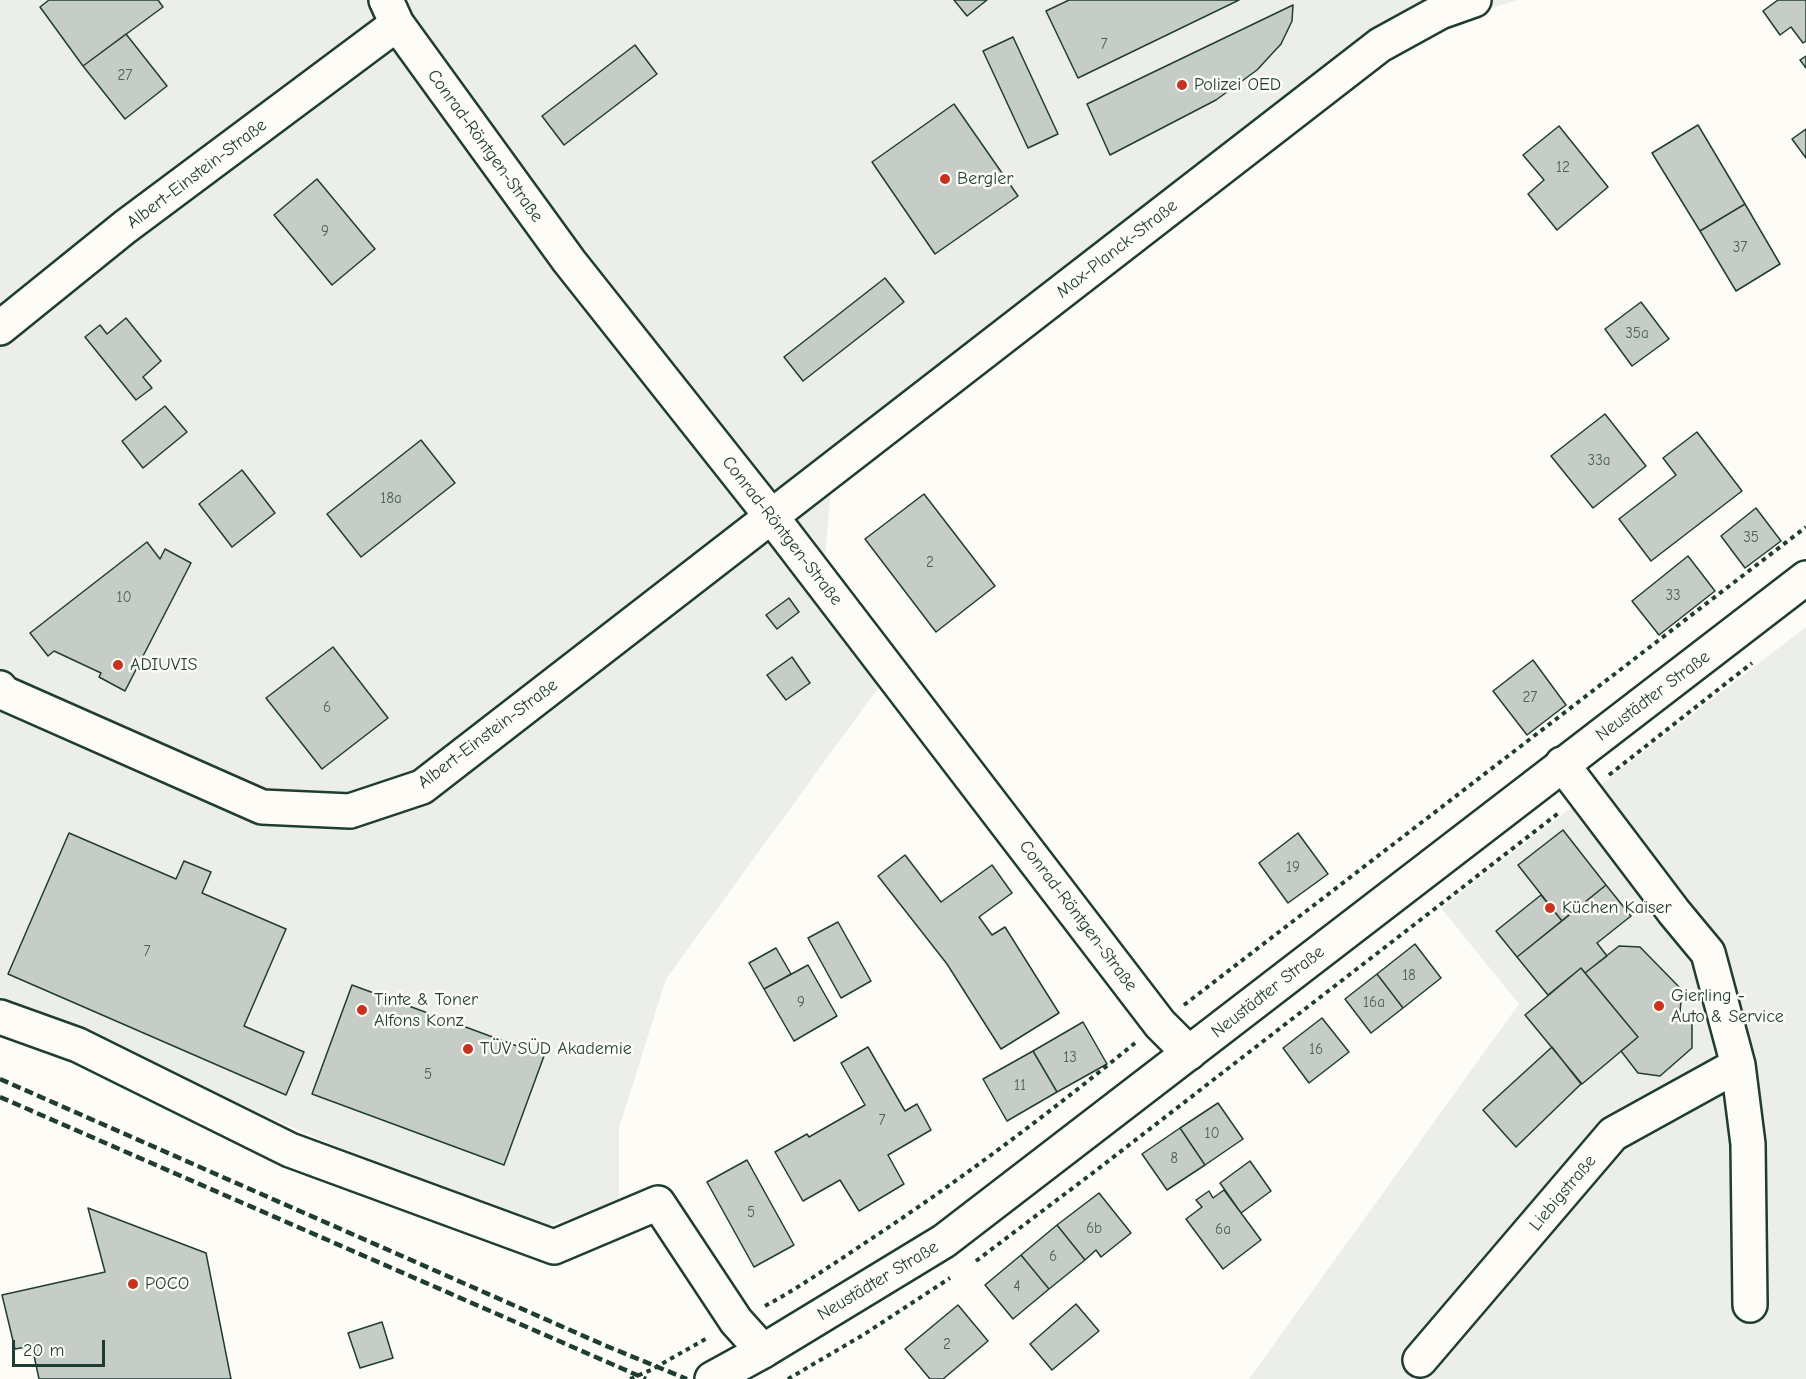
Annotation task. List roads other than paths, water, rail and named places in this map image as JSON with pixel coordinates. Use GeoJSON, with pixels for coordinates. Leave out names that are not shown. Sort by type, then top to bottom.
{"type":"FeatureCollection","features":[{"type":"Feature","properties":{"kind":"street","name":"Max-Planck-Straße"},"geometry":{"type":"LineString","coordinates":[[771,516],[1380,45],[1440,12],[1474,0]]}},
{"type":"Feature","properties":{"kind":"street","name":"Conrad-Röntgen-Straße"},"geometry":{"type":"LineString","coordinates":[[392,12],[568,261],[771,516],[1160,1024],[1189,1053]]}},
{"type":"Feature","properties":{"kind":"street","name":"Albert-Einstein-Straße"},"geometry":{"type":"LineString","coordinates":[[0,328],[392,12]]}},
{"type":"Feature","properties":{"kind":"street","name":"Albert-Einstein-Straße"},"geometry":{"type":"LineString","coordinates":[[0,688],[4,693],[262,807],[350,811],[422,787],[771,516]]}},
{"type":"Feature","properties":{"kind":"street","name":"Neustädter Straße"},"geometry":{"type":"LineString","coordinates":[[711,1379],[763,1351],[944,1241],[1806,578]]}},
{"type":"Feature","properties":{"kind":"street"},"geometry":{"type":"LineString","coordinates":[[1562,764],[1674,912],[1708,953],[1738,1065],[1748,1144],[1750,1305]]}},
{"type":"Feature","properties":{"kind":"street"},"geometry":{"type":"LineString","coordinates":[[0,1017],[78,1045],[291,1150],[554,1247],[658,1203],[736,1322],[763,1351]]}},
{"type":"Feature","properties":{"kind":"street","name":"Liebigstraße"},"geometry":{"type":"LineString","coordinates":[[1420,1360],[1613,1134],[1738,1065]]}},
{"type":"Feature","properties":{"kind":"railway"},"geometry":{"type":"LineString","coordinates":[[0,1079],[604,1345],[687,1379]]}},
{"type":"Feature","properties":{"kind":"railway"},"geometry":{"type":"LineString","coordinates":[[0,1097],[646,1379]]}},
{"type":"Feature","properties":{"kind":"place","name":"Polizei OED"},"geometry":{"type":"Point","coordinates":[1182,85]}},
{"type":"Feature","properties":{"kind":"place","name":"Bergler"},"geometry":{"type":"Point","coordinates":[945,179]}},
{"type":"Feature","properties":{"kind":"place","name":"ADIUVIS"},"geometry":{"type":"Point","coordinates":[118,665]}},
{"type":"Feature","properties":{"kind":"place","name":"Küchen Kaiser"},"geometry":{"type":"Point","coordinates":[1550,908]}},
{"type":"Feature","properties":{"kind":"place","name":"Gierling - Auto & Service"},"geometry":{"type":"Point","coordinates":[1659,1006]}},
{"type":"Feature","properties":{"kind":"place","name":"Tinte & Toner Alfons Konz"},"geometry":{"type":"Point","coordinates":[362,1010]}},
{"type":"Feature","properties":{"kind":"place","name":"TÜV SÜD Akademie"},"geometry":{"type":"Point","coordinates":[468,1049]}},
{"type":"Feature","properties":{"kind":"place","name":"POCO"},"geometry":{"type":"Point","coordinates":[133,1284]}}]}
